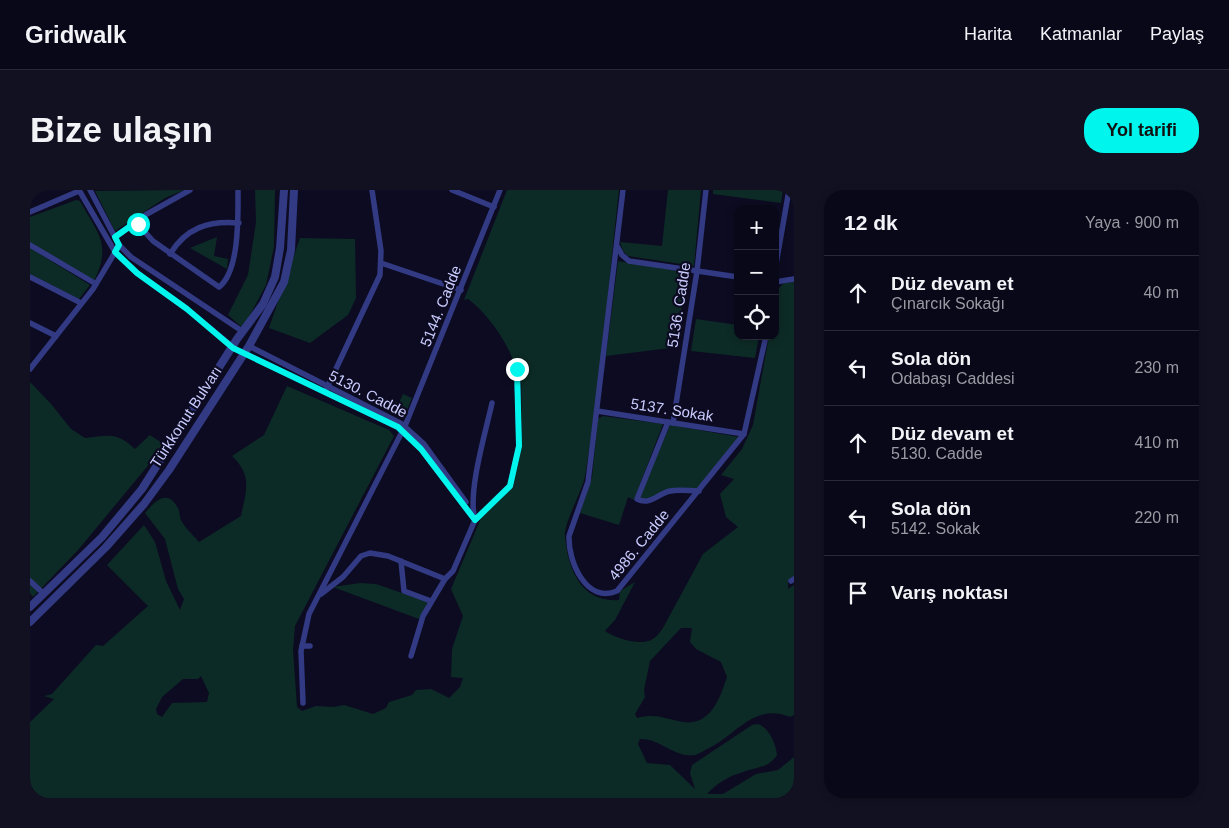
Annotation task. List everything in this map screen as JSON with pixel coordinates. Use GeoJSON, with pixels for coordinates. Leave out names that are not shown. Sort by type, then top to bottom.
{"type":"FeatureCollection","features":[{"type":"Feature","properties":{"kind":"street"},"geometry":{"type":"LineString","coordinates":[[30,212],[79,190],[115,252],[137,273],[187,309],[233,348],[247,350]]}},
{"type":"Feature","properties":{"kind":"street"},"geometry":{"type":"LineString","coordinates":[[90,190],[119,245],[138,262],[252,338]]}},
{"type":"Feature","properties":{"kind":"street"},"geometry":{"type":"LineString","coordinates":[[115,237],[175,196],[190,190]]}},
{"type":"Feature","properties":{"kind":"street"},"geometry":{"type":"LineString","coordinates":[[136,222],[153,241],[219,287],[230,270],[239,223],[238,190]]}},
{"type":"Feature","properties":{"kind":"street","name":"Türkkonut Bulvarı"},"geometry":{"type":"LineString","coordinates":[[30,606],[102,537],[142,490],[242,331],[263,304],[275,277],[280,248],[284,190]]}},
{"type":"Feature","properties":{"kind":"street","name":"Türkkonut Bulvarı"},"geometry":{"type":"LineString","coordinates":[[30,622],[106,547],[144,504],[169,470],[247,350],[284,282],[291,250],[294,190]]}},
{"type":"Feature","properties":{"kind":"street"},"geometry":{"type":"LineString","coordinates":[[326,389],[380,275],[381,263],[372,190]]}},
{"type":"Feature","properties":{"kind":"street"},"geometry":{"type":"LineString","coordinates":[[452,190],[494,207]]}},
{"type":"Feature","properties":{"kind":"street","name":"5144. Cadde"},"geometry":{"type":"LineString","coordinates":[[303,703],[302,646],[306,625],[317,597],[404,429],[500,190]]}},
{"type":"Feature","properties":{"kind":"street","name":"4986. Cadde"},"geometry":{"type":"LineString","coordinates":[[623,190],[588,482],[569,536],[569,544],[580,580],[598,592],[609,595],[617,591],[744,434],[765,340]]}},
{"type":"Feature","properties":{"kind":"street","name":"5136. Cadde"},"geometry":{"type":"LineString","coordinates":[[699,491],[670,490],[652,500],[640,500],[637,498],[671,422],[697,271],[706,190]]}},
{"type":"Feature","properties":{"kind":"street"},"geometry":{"type":"LineString","coordinates":[[778,250],[789,190]]}},
{"type":"Feature","properties":{"kind":"street"},"geometry":{"type":"LineString","coordinates":[[170,254],[178,240],[194,230],[221,221],[239,223]]}},
{"type":"Feature","properties":{"kind":"street"},"geometry":{"type":"LineString","coordinates":[[30,245],[96,284]]}},
{"type":"Feature","properties":{"kind":"street"},"geometry":{"type":"LineString","coordinates":[[30,369],[96,284],[119,245]]}},
{"type":"Feature","properties":{"kind":"street"},"geometry":{"type":"LineString","coordinates":[[617,246],[622,255],[629,260],[734,276]]}},
{"type":"Feature","properties":{"kind":"street"},"geometry":{"type":"LineString","coordinates":[[381,263],[461,290]]}},
{"type":"Feature","properties":{"kind":"street"},"geometry":{"type":"LineString","coordinates":[[30,277],[81,303]]}},
{"type":"Feature","properties":{"kind":"street"},"geometry":{"type":"LineString","coordinates":[[779,282],[794,280]]}},
{"type":"Feature","properties":{"kind":"street"},"geometry":{"type":"LineString","coordinates":[[30,324],[56,336]]}},
{"type":"Feature","properties":{"kind":"street","name":"5130. Cadde"},"geometry":{"type":"LineString","coordinates":[[247,350],[404,429],[424,444],[473,512]]}},
{"type":"Feature","properties":{"kind":"street"},"geometry":{"type":"LineString","coordinates":[[411,656],[423,616],[445,579],[453,571],[475,520],[510,486],[519,446],[517,369]]}},
{"type":"Feature","properties":{"kind":"street"},"geometry":{"type":"LineString","coordinates":[[475,520],[473,512],[475,485],[492,403]]}},
{"type":"Feature","properties":{"kind":"street","name":"5137. Sokak"},"geometry":{"type":"LineString","coordinates":[[597,411],[744,434]]}},
{"type":"Feature","properties":{"kind":"street","name":"5130. Cadde"},"geometry":{"type":"LineString","coordinates":[[404,429],[475,520]]}},
{"type":"Feature","properties":{"kind":"street"},"geometry":{"type":"LineString","coordinates":[[317,597],[343,577],[360,556],[370,553],[379,553],[445,579]]}},
{"type":"Feature","properties":{"kind":"street"},"geometry":{"type":"LineString","coordinates":[[401,561],[404,591],[431,601]]}},
{"type":"Feature","properties":{"kind":"street"},"geometry":{"type":"LineString","coordinates":[[30,581],[44,594]]}},
{"type":"Feature","properties":{"kind":"street"},"geometry":{"type":"LineString","coordinates":[[302,646],[310,646]]}},
{"type":"Feature","properties":{"kind":"green space"},"geometry":{"type":"Polygon","coordinates":[[[184,190],[165,198],[115,231],[95,191],[184,190]]]}},
{"type":"Feature","properties":{"kind":"green space"},"geometry":{"type":"Polygon","coordinates":[[[255,190],[275,190],[274,247],[266,285],[243,328],[228,315],[248,275],[256,222],[255,190]]]}},
{"type":"Feature","properties":{"kind":"green space"},"geometry":{"type":"Polygon","coordinates":[[[507,190],[619,190],[591,441],[585,476],[567,524],[565,537],[573,572],[586,590],[595,596],[619,600],[620,591],[635,582],[615,620],[605,631],[621,639],[646,642],[658,635],[663,628],[703,554],[738,527],[726,517],[720,494],[734,479],[721,475],[742,449],[753,425],[768,340],[779,340],[779,288],[784,283],[794,282],[794,577],[788,581],[788,589],[794,585],[794,715],[790,717],[766,714],[756,717],[720,742],[695,755],[680,754],[647,740],[640,739],[638,744],[647,763],[670,765],[695,789],[690,773],[692,765],[752,725],[758,724],[771,737],[777,755],[766,765],[724,780],[707,794],[723,794],[756,774],[778,770],[794,757],[794,798],[30,798],[30,722],[54,699],[44,696],[52,694],[96,645],[103,646],[148,606],[107,565],[144,525],[155,542],[166,581],[180,610],[184,599],[178,589],[165,539],[145,513],[161,498],[170,499],[178,508],[180,518],[187,529],[199,542],[241,516],[246,491],[245,477],[239,463],[232,456],[264,435],[287,386],[389,430],[394,436],[295,626],[293,650],[297,707],[302,711],[316,706],[334,707],[344,705],[373,714],[386,708],[389,702],[412,695],[416,690],[431,689],[449,698],[460,687],[463,678],[451,677],[452,649],[463,616],[451,589],[482,516],[513,486],[522,446],[521,364],[514,363],[501,337],[489,320],[468,299],[464,300],[507,190]],[[681,628],[650,661],[644,690],[645,697],[635,714],[637,718],[655,716],[683,722],[693,722],[701,720],[713,709],[727,677],[721,662],[696,649],[690,642],[692,628],[681,628]],[[201,676],[198,679],[183,679],[162,697],[156,709],[157,714],[162,717],[172,703],[207,702],[209,693],[201,676]]]}},
{"type":"Feature","properties":{"kind":"green space"},"geometry":{"type":"Polygon","coordinates":[[[668,190],[701,190],[694,266],[628,256],[623,251],[620,242],[662,246],[668,190]]]}},
{"type":"Feature","properties":{"kind":"green space"},"geometry":{"type":"Polygon","coordinates":[[[713,190],[783,190],[781,203],[713,194],[713,190]]]}},
{"type":"Feature","properties":{"kind":"green space"},"geometry":{"type":"Polygon","coordinates":[[[76,200],[80,201],[97,231],[102,248],[102,258],[94,281],[30,243],[30,217],[76,200]]]}},
{"type":"Feature","properties":{"kind":"green space"},"geometry":{"type":"Polygon","coordinates":[[[217,237],[214,256],[228,259],[227,269],[190,248],[217,237]]]}},
{"type":"Feature","properties":{"kind":"green space"},"geometry":{"type":"Polygon","coordinates":[[[300,238],[355,239],[356,298],[348,315],[310,343],[269,328],[300,238]]]}},
{"type":"Feature","properties":{"kind":"green space"},"geometry":{"type":"Polygon","coordinates":[[[30,248],[90,285],[79,299],[30,274],[30,248]]]}},
{"type":"Feature","properties":{"kind":"green space"},"geometry":{"type":"Polygon","coordinates":[[[618,261],[685,272],[678,347],[606,356],[618,261]]]}},
{"type":"Feature","properties":{"kind":"green space"},"geometry":{"type":"Polygon","coordinates":[[[696,319],[734,324],[734,340],[758,340],[755,358],[691,351],[696,319]]]}},
{"type":"Feature","properties":{"kind":"green space"},"geometry":{"type":"Polygon","coordinates":[[[30,382],[71,429],[85,438],[100,436],[118,437],[135,449],[150,435],[165,445],[78,550],[33,597],[30,593],[30,382]]]}},
{"type":"Feature","properties":{"kind":"green space"},"geometry":{"type":"Polygon","coordinates":[[[403,394],[412,398],[405,415],[382,406],[385,398],[399,403],[403,394]]]}},
{"type":"Feature","properties":{"kind":"green space"},"geometry":{"type":"Polygon","coordinates":[[[603,416],[663,424],[634,500],[628,497],[619,525],[580,513],[592,477],[598,419],[603,416]]]}},
{"type":"Feature","properties":{"kind":"green space"},"geometry":{"type":"Polygon","coordinates":[[[670,425],[739,437],[698,489],[642,499],[640,495],[670,425]]]}},
{"type":"Feature","properties":{"kind":"green space"},"geometry":{"type":"Polygon","coordinates":[[[360,583],[376,584],[428,602],[419,619],[333,587],[360,583]]]}},
{"type":"Feature","properties":{"kind":"route"},"geometry":{"type":"LineString","coordinates":[[138,224],[136,222],[115,237],[119,245],[115,252],[137,273],[187,309],[233,348],[398,427],[421,449],[475,520],[510,486],[519,446],[520,424],[517,369]]}}]}
